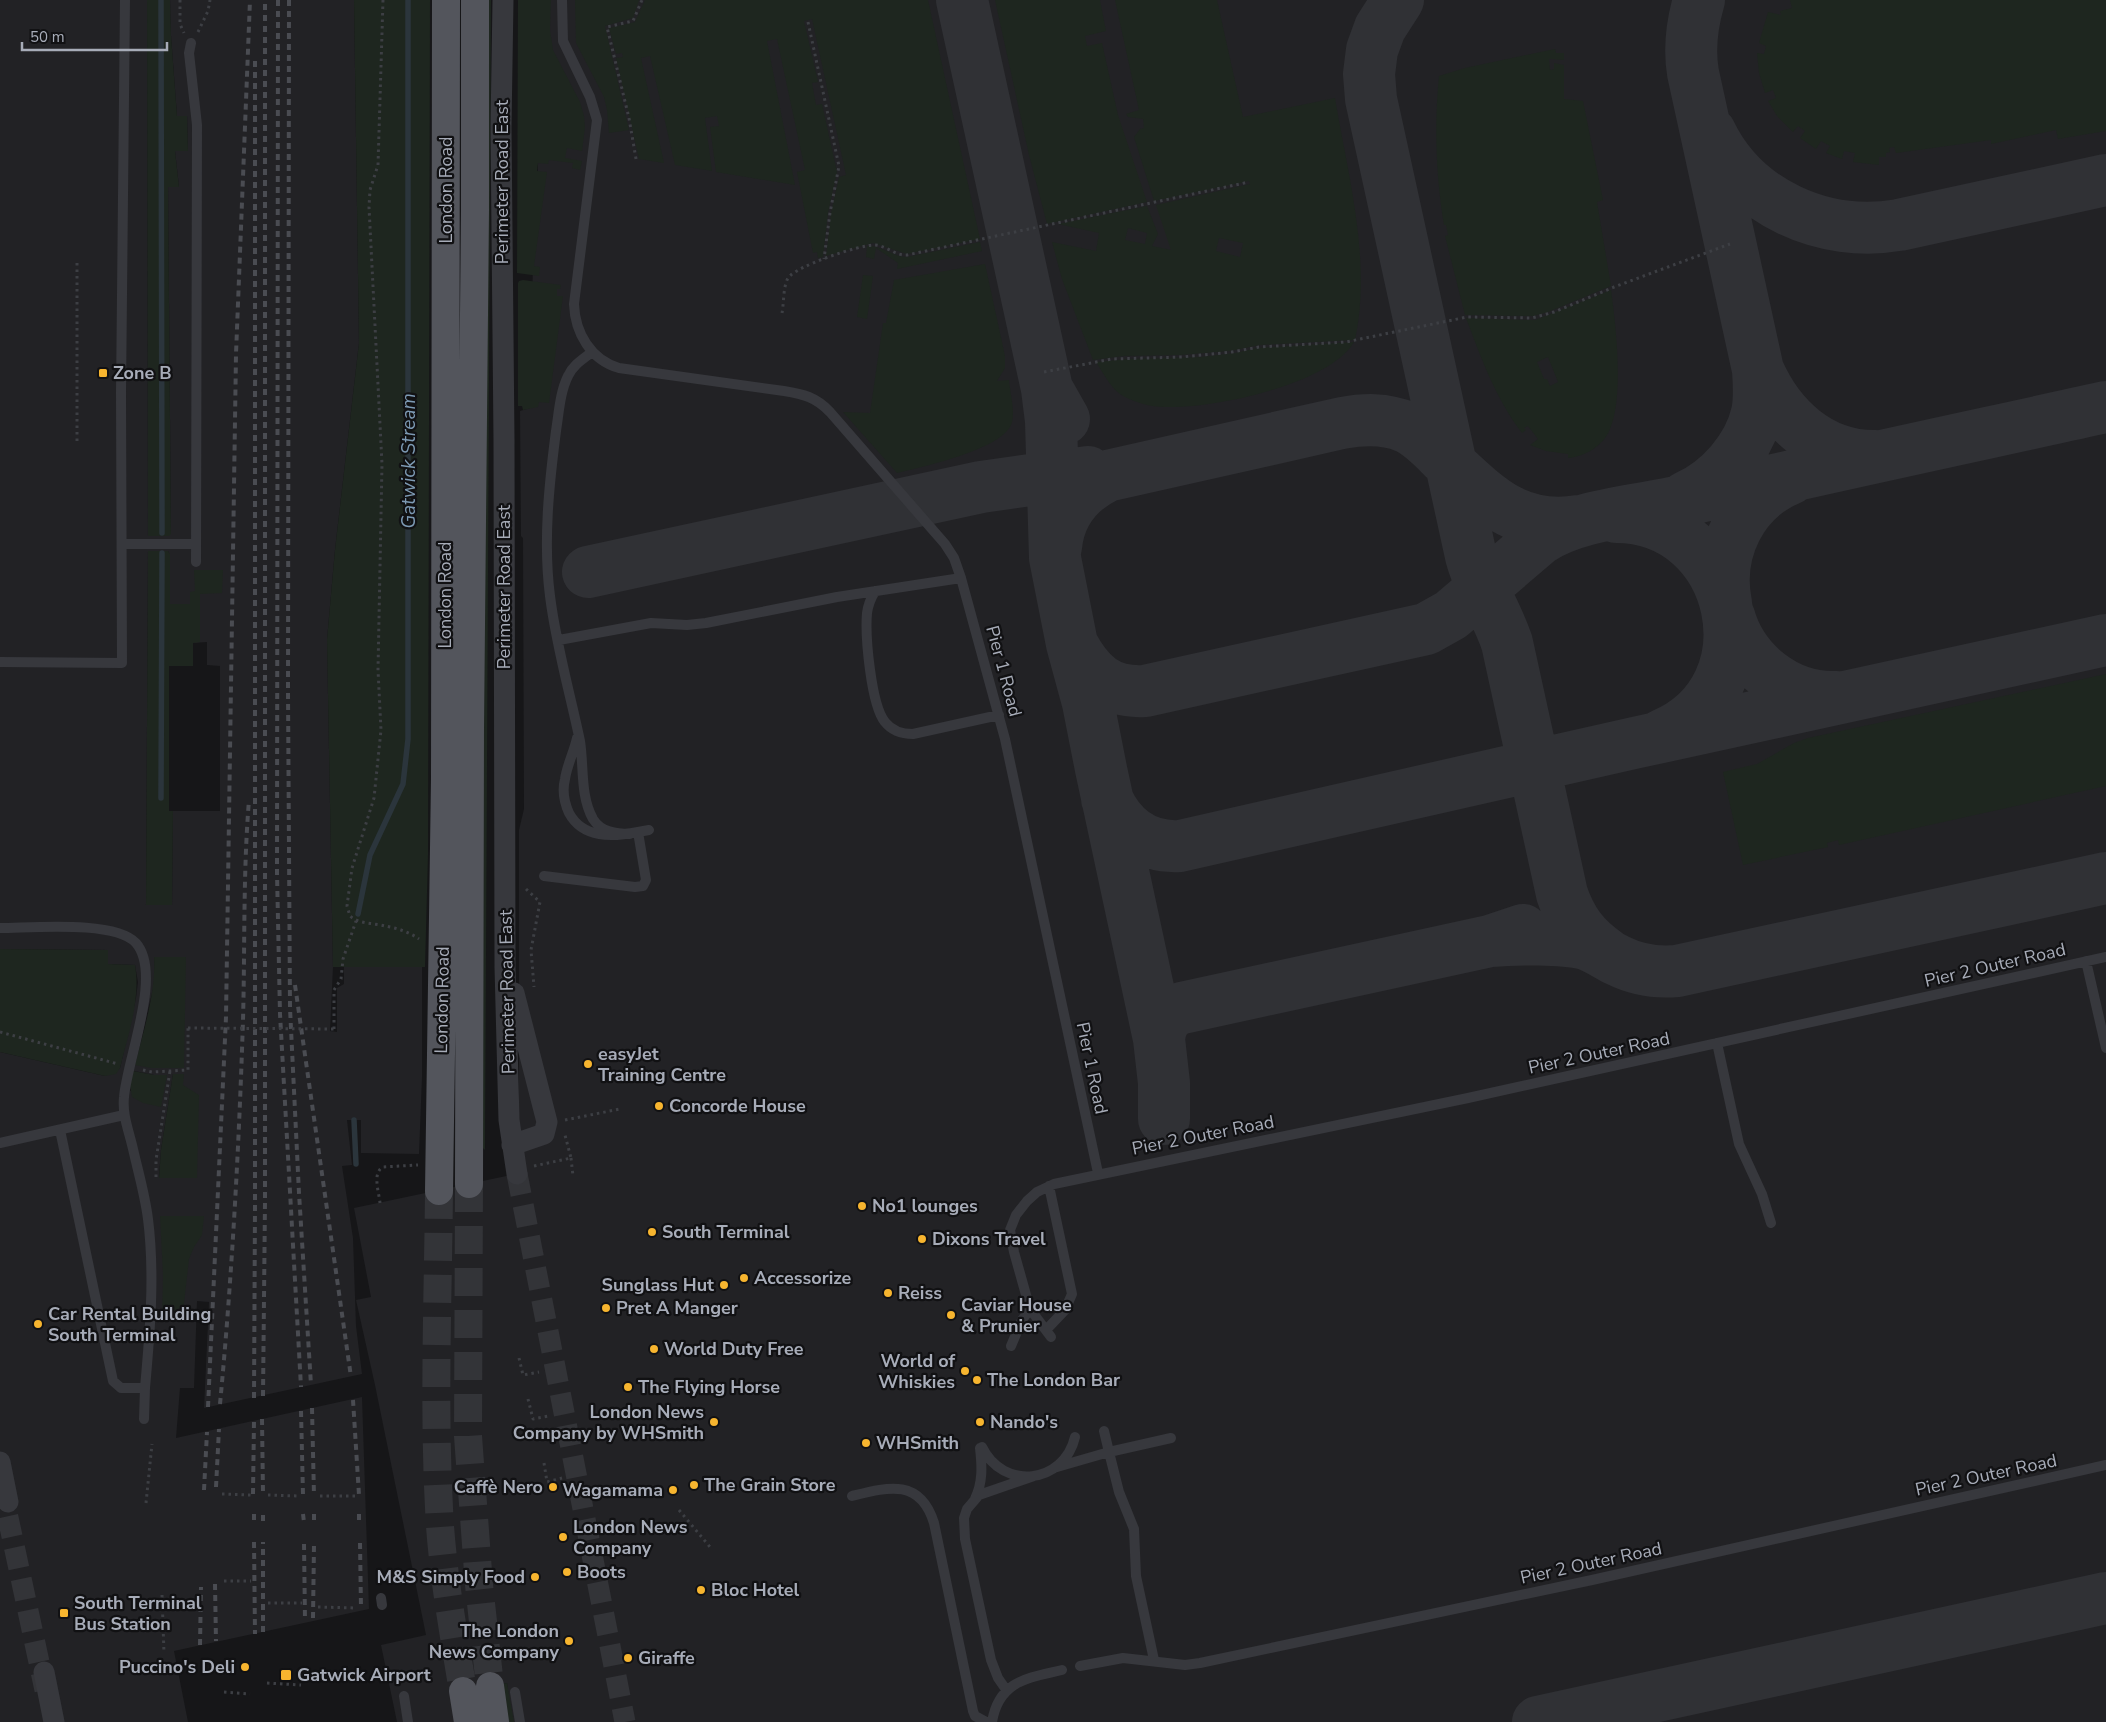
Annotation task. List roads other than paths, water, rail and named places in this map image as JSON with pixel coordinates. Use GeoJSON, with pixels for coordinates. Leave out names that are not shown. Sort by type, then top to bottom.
{"type":"FeatureCollection","features":[{"type":"Feature","properties":{"kind":"main road","name":"London Road"},"geometry":{"type":"LineString","coordinates":[[439,1191],[445,779],[446,0]]}},
{"type":"Feature","properties":{"kind":"main road","name":"London Road"},"geometry":{"type":"LineString","coordinates":[[469,1184],[475,0]]}},
{"type":"Feature","properties":{"kind":"main road"},"geometry":{"type":"LineString","coordinates":[[495,1722],[502,1689]]}},
{"type":"Feature","properties":{"kind":"main road"},"geometry":{"type":"LineString","coordinates":[[463,1691],[468,1722]]}},
{"type":"Feature","properties":{"kind":"street","name":"Perimeter Road East"},"geometry":{"type":"LineString","coordinates":[[503,0],[501,137],[504,430],[505,967],[509,1120],[517,1174]]}},
{"type":"Feature","properties":{"kind":"street"},"geometry":{"type":"LineString","coordinates":[[505,967],[514,994],[547,1122],[546,1130],[541,1136],[512,1145]]}},
{"type":"Feature","properties":{"kind":"street"},"geometry":{"type":"LineString","coordinates":[[0,1462],[8,1502]]}},
{"type":"Feature","properties":{"kind":"street"},"geometry":{"type":"LineString","coordinates":[[44,1672],[54,1722]]}},
{"type":"Feature","properties":{"kind":"lane"},"geometry":{"type":"LineString","coordinates":[[0,662],[122,663],[125,0]]}},
{"type":"Feature","properties":{"kind":"lane"},"geometry":{"type":"LineString","coordinates":[[562,0],[563,41],[590,97],[597,120],[574,304],[578,329],[592,352],[575,366],[565,384],[559,407],[550,472],[548,568],[550,598],[578,732],[587,802],[594,820],[606,830],[639,832]]}},
{"type":"Feature","properties":{"kind":"lane"},"geometry":{"type":"LineString","coordinates":[[191,43],[189,53],[197,125],[196,562]]}},
{"type":"Feature","properties":{"kind":"lane","name":"Pier 1 Road"},"geometry":{"type":"LineString","coordinates":[[592,352],[607,364],[629,370],[804,394],[815,399],[830,412],[945,544],[954,558],[999,715],[1098,1173]]}},
{"type":"Feature","properties":{"kind":"lane"},"geometry":{"type":"LineString","coordinates":[[122,544],[196,544]]}},
{"type":"Feature","properties":{"kind":"lane"},"geometry":{"type":"LineString","coordinates":[[559,640],[651,624],[706,624],[874,591],[961,578]]}},
{"type":"Feature","properties":{"kind":"lane"},"geometry":{"type":"LineString","coordinates":[[874,591],[867,615],[868,656],[877,702],[886,723],[899,732],[913,734],[999,715]]}},
{"type":"Feature","properties":{"kind":"lane"},"geometry":{"type":"LineString","coordinates":[[578,732],[564,785],[564,797],[568,810],[576,823],[589,832],[600,834],[639,832]]}},
{"type":"Feature","properties":{"kind":"lane"},"geometry":{"type":"LineString","coordinates":[[544,876],[640,887],[646,883],[646,875],[639,832]]}},
{"type":"Feature","properties":{"kind":"lane"},"geometry":{"type":"LineString","coordinates":[[0,928],[95,928],[126,936],[136,943],[144,955],[146,963],[146,990],[124,1091],[124,1115],[148,1217],[151,1250],[152,1277],[144,1419]]}},
{"type":"Feature","properties":{"kind":"lane","name":"Pier 2 Outer Road"},"geometry":{"type":"LineString","coordinates":[[1030,1309],[1014,1252],[1010,1230],[1012,1222],[1022,1206],[1037,1192],[1049,1186],[1098,1173],[1468,1098],[2106,957]]}},
{"type":"Feature","properties":{"kind":"lane"},"geometry":{"type":"LineString","coordinates":[[2086,962],[2106,1048]]}},
{"type":"Feature","properties":{"kind":"lane"},"geometry":{"type":"LineString","coordinates":[[1717,1043],[1742,1151],[1762,1194],[1770,1223]]}},
{"type":"Feature","properties":{"kind":"lane"},"geometry":{"type":"LineString","coordinates":[[0,1143],[124,1115]]}},
{"type":"Feature","properties":{"kind":"lane"},"geometry":{"type":"LineString","coordinates":[[60,1130],[113,1381],[120,1388],[145,1388]]}},
{"type":"Feature","properties":{"kind":"lane"},"geometry":{"type":"LineString","coordinates":[[1012,1346],[1022,1320],[1030,1309],[1048,1334],[1069,1304],[1072,1294],[1049,1186]]}},
{"type":"Feature","properties":{"kind":"lane"},"geometry":{"type":"LineString","coordinates":[[1104,1431],[1119,1492],[1134,1529],[1136,1576],[1154,1660]]}},
{"type":"Feature","properties":{"kind":"lane"},"geometry":{"type":"LineString","coordinates":[[1057,1467],[1068,1455],[1075,1437]]}},
{"type":"Feature","properties":{"kind":"lane"},"geometry":{"type":"LineString","coordinates":[[974,1500],[988,1491],[1057,1467],[1109,1452],[1171,1438]]}},
{"type":"Feature","properties":{"kind":"lane"},"geometry":{"type":"LineString","coordinates":[[1007,1691],[998,1678],[991,1660],[965,1539],[964,1518],[979,1490],[982,1476],[981,1447],[990,1461],[1003,1471],[1019,1476],[1034,1476]]}},
{"type":"Feature","properties":{"kind":"lane","name":"Pier 2 Outer Road"},"geometry":{"type":"LineString","coordinates":[[1080,1666],[1123,1658],[1185,1665],[1235,1656],[1592,1580],[2106,1465]]}},
{"type":"Feature","properties":{"kind":"lane"},"geometry":{"type":"LineString","coordinates":[[852,1496],[885,1488],[900,1488],[914,1493],[926,1503],[934,1523],[975,1716],[986,1722]]}},
{"type":"Feature","properties":{"kind":"lane"},"geometry":{"type":"LineString","coordinates":[[992,1722],[998,1702],[1020,1680],[1062,1670]]}},
{"type":"Feature","properties":{"kind":"lane"},"geometry":{"type":"LineString","coordinates":[[502,1689],[520,1722]]}},
{"type":"Feature","properties":{"kind":"lane"},"geometry":{"type":"LineString","coordinates":[[404,1696],[408,1722]]}},
{"type":"Feature","properties":{"kind":"waterway"},"geometry":{"type":"LineString","coordinates":[[161,0],[162,533]]}},
{"type":"Feature","properties":{"kind":"waterway","name":"Gatwick Stream"},"geometry":{"type":"LineString","coordinates":[[358,914],[370,855],[403,784],[408,739],[408,0]]}},
{"type":"Feature","properties":{"kind":"waterway"},"geometry":{"type":"LineString","coordinates":[[161,798],[162,553]]}},
{"type":"Feature","properties":{"kind":"waterway","name":"Gatwick Stream"},"geometry":{"type":"LineString","coordinates":[[354,1120],[356,1164]]}},
{"type":"Feature","properties":{"kind":"tunnel"},"geometry":{"type":"LineString","coordinates":[[517,1174],[625,1722]]}},
{"type":"Feature","properties":{"kind":"tunnel"},"geometry":{"type":"LineString","coordinates":[[469,1184],[468,1436],[479,1585],[490,1686]]}},
{"type":"Feature","properties":{"kind":"tunnel"},"geometry":{"type":"LineString","coordinates":[[439,1191],[436,1358],[440,1526],[444,1567],[463,1691]]}},
{"type":"Feature","properties":{"kind":"tunnel"},"geometry":{"type":"LineString","coordinates":[[1,1485],[45,1690]]}},
{"type":"Feature","properties":{"kind":"railway"},"geometry":{"type":"LineString","coordinates":[[208,1407],[226,1017],[236,354],[250,0]]}},
{"type":"Feature","properties":{"kind":"railway"},"geometry":{"type":"LineString","coordinates":[[263,1396],[265,1201],[265,0]]}},
{"type":"Feature","properties":{"kind":"railway"},"geometry":{"type":"LineString","coordinates":[[278,0],[277,873],[280,1014],[301,1387]]}},
{"type":"Feature","properties":{"kind":"railway"},"geometry":{"type":"LineString","coordinates":[[289,0],[288,691],[290,1008],[311,1385]]}},
{"type":"Feature","properties":{"kind":"railway"},"geometry":{"type":"LineString","coordinates":[[254,1398],[255,58]]}},
{"type":"Feature","properties":{"kind":"railway"},"geometry":{"type":"LineString","coordinates":[[220,1404],[237,1164],[249,800]]}},
{"type":"Feature","properties":{"kind":"railway"},"geometry":{"type":"LineString","coordinates":[[295,985],[351,1377]]}},
{"type":"Feature","properties":{"kind":"railway"},"geometry":{"type":"LineString","coordinates":[[353,1400],[359,1495]]}},
{"type":"Feature","properties":{"kind":"railway"},"geometry":{"type":"LineString","coordinates":[[312,1408],[314,1496]]}},
{"type":"Feature","properties":{"kind":"railway"},"geometry":{"type":"LineString","coordinates":[[301,1411],[303,1495]]}},
{"type":"Feature","properties":{"kind":"railway"},"geometry":{"type":"LineString","coordinates":[[262,1419],[263,1494]]}},
{"type":"Feature","properties":{"kind":"railway"},"geometry":{"type":"LineString","coordinates":[[253,1494],[254,1421]]}},
{"type":"Feature","properties":{"kind":"railway"},"geometry":{"type":"LineString","coordinates":[[216,1487],[219,1429]]}},
{"type":"Feature","properties":{"kind":"railway"},"geometry":{"type":"LineString","coordinates":[[204,1490],[207,1432]]}},
{"type":"Feature","properties":{"kind":"railway"},"geometry":{"type":"LineString","coordinates":[[254,1514],[254,1521]]}},
{"type":"Feature","properties":{"kind":"railway"},"geometry":{"type":"LineString","coordinates":[[263,1514],[263,1521]]}},
{"type":"Feature","properties":{"kind":"railway"},"geometry":{"type":"LineString","coordinates":[[303,1514],[304,1522]]}},
{"type":"Feature","properties":{"kind":"railway"},"geometry":{"type":"LineString","coordinates":[[314,1514],[314,1522]]}},
{"type":"Feature","properties":{"kind":"railway"},"geometry":{"type":"LineString","coordinates":[[359,1514],[359,1522]]}},
{"type":"Feature","properties":{"kind":"railway"},"geometry":{"type":"LineString","coordinates":[[254,1542],[255,1634]]}},
{"type":"Feature","properties":{"kind":"railway"},"geometry":{"type":"LineString","coordinates":[[263,1542],[263,1632]]}},
{"type":"Feature","properties":{"kind":"railway"},"geometry":{"type":"LineString","coordinates":[[360,1543],[361,1608]]}},
{"type":"Feature","properties":{"kind":"railway"},"geometry":{"type":"LineString","coordinates":[[304,1544],[305,1620]]}},
{"type":"Feature","properties":{"kind":"railway"},"geometry":{"type":"LineString","coordinates":[[313,1618],[314,1545]]}},
{"type":"Feature","properties":{"kind":"railway"},"geometry":{"type":"LineString","coordinates":[[215,1584],[216,1641]]}},
{"type":"Feature","properties":{"kind":"railway"},"geometry":{"type":"LineString","coordinates":[[200,1645],[201,1587]]}},
{"type":"Feature","properties":{"kind":"place","name":"Zone B"},"geometry":{"type":"Point","coordinates":[103,373]}},
{"type":"Feature","properties":{"kind":"place","name":"easyJet Training Centre"},"geometry":{"type":"Point","coordinates":[588,1064]}},
{"type":"Feature","properties":{"kind":"place","name":"Concorde House"},"geometry":{"type":"Point","coordinates":[659,1106]}},
{"type":"Feature","properties":{"kind":"place","name":"No1 lounges"},"geometry":{"type":"Point","coordinates":[862,1206]}},
{"type":"Feature","properties":{"kind":"place","name":"South Terminal"},"geometry":{"type":"Point","coordinates":[652,1232]}},
{"type":"Feature","properties":{"kind":"place","name":"Dixons Travel"},"geometry":{"type":"Point","coordinates":[922,1239]}},
{"type":"Feature","properties":{"kind":"place","name":"Accessorize"},"geometry":{"type":"Point","coordinates":[744,1278]}},
{"type":"Feature","properties":{"kind":"place","name":"Sunglass Hut"},"geometry":{"type":"Point","coordinates":[724,1285]}},
{"type":"Feature","properties":{"kind":"place","name":"Reiss"},"geometry":{"type":"Point","coordinates":[888,1293]}},
{"type":"Feature","properties":{"kind":"place","name":"Pret A Manger"},"geometry":{"type":"Point","coordinates":[606,1308]}},
{"type":"Feature","properties":{"kind":"place","name":"Caviar House & Prunier"},"geometry":{"type":"Point","coordinates":[951,1315]}},
{"type":"Feature","properties":{"kind":"place","name":"Car Rental Building South Terminal"},"geometry":{"type":"Point","coordinates":[38,1324]}},
{"type":"Feature","properties":{"kind":"place","name":"World Duty Free"},"geometry":{"type":"Point","coordinates":[654,1349]}},
{"type":"Feature","properties":{"kind":"place","name":"World of Whiskies"},"geometry":{"type":"Point","coordinates":[965,1371]}},
{"type":"Feature","properties":{"kind":"place","name":"The London Bar"},"geometry":{"type":"Point","coordinates":[977,1380]}},
{"type":"Feature","properties":{"kind":"place","name":"The Flying Horse"},"geometry":{"type":"Point","coordinates":[628,1387]}},
{"type":"Feature","properties":{"kind":"place","name":"London News Company by WHSmith"},"geometry":{"type":"Point","coordinates":[714,1422]}},
{"type":"Feature","properties":{"kind":"place","name":"Nando's"},"geometry":{"type":"Point","coordinates":[980,1422]}},
{"type":"Feature","properties":{"kind":"place","name":"WHSmith"},"geometry":{"type":"Point","coordinates":[866,1443]}},
{"type":"Feature","properties":{"kind":"place","name":"The Grain Store"},"geometry":{"type":"Point","coordinates":[694,1485]}},
{"type":"Feature","properties":{"kind":"place","name":"Caffè Nero"},"geometry":{"type":"Point","coordinates":[553,1487]}},
{"type":"Feature","properties":{"kind":"place","name":"Wagamama"},"geometry":{"type":"Point","coordinates":[673,1490]}},
{"type":"Feature","properties":{"kind":"place","name":"London News Company"},"geometry":{"type":"Point","coordinates":[563,1537]}},
{"type":"Feature","properties":{"kind":"place","name":"Boots"},"geometry":{"type":"Point","coordinates":[567,1572]}},
{"type":"Feature","properties":{"kind":"place","name":"M&S Simply Food"},"geometry":{"type":"Point","coordinates":[535,1577]}},
{"type":"Feature","properties":{"kind":"place","name":"Bloc Hotel"},"geometry":{"type":"Point","coordinates":[701,1590]}},
{"type":"Feature","properties":{"kind":"place","name":"South Terminal Bus Station"},"geometry":{"type":"Point","coordinates":[64,1613]}},
{"type":"Feature","properties":{"kind":"place","name":"The London News Company"},"geometry":{"type":"Point","coordinates":[569,1641]}},
{"type":"Feature","properties":{"kind":"place","name":"Giraffe"},"geometry":{"type":"Point","coordinates":[628,1658]}},
{"type":"Feature","properties":{"kind":"place","name":"Puccino's Deli"},"geometry":{"type":"Point","coordinates":[245,1667]}},
{"type":"Feature","properties":{"kind":"place","name":"Gatwick Airport"},"geometry":{"type":"Point","coordinates":[286,1675]}}]}
